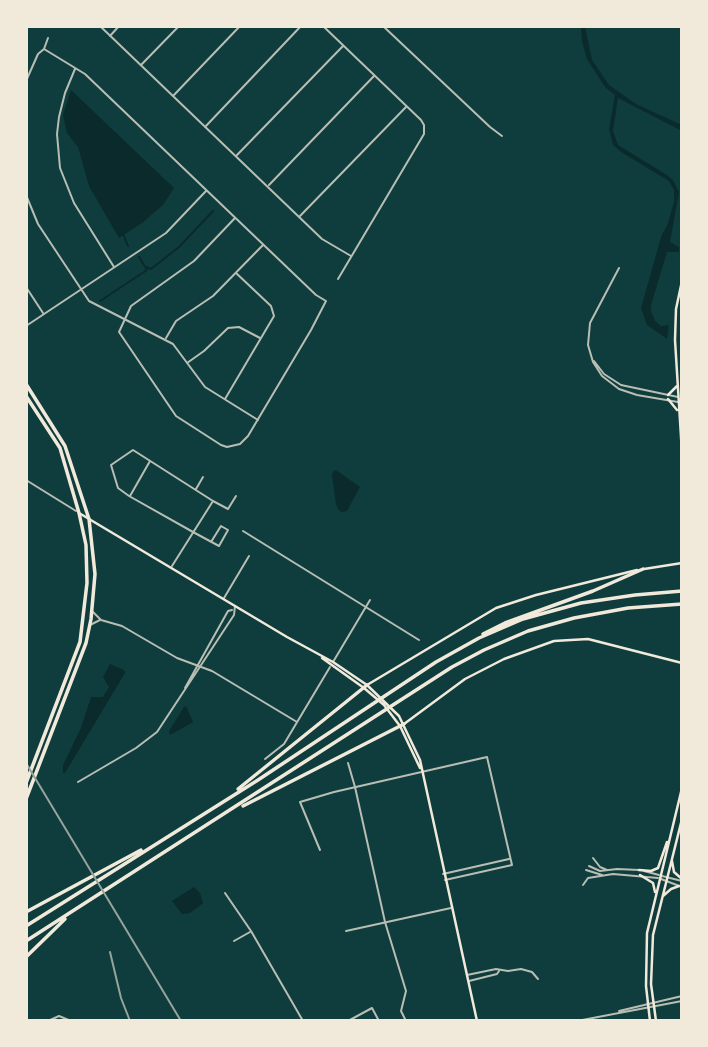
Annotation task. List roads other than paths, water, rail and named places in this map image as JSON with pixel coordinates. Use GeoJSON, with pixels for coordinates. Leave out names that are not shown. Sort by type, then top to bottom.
{"type":"FeatureCollection","features":[{"type":"Feature","properties":{"kind":"main road"},"geometry":{"type":"LineString","coordinates":[[682,281],[675,330],[682,453]]}},
{"type":"Feature","properties":{"kind":"main road"},"geometry":{"type":"LineString","coordinates":[[26,384],[65,446],[89,519],[95,575],[86,643],[26,799]]}},
{"type":"Feature","properties":{"kind":"main road"},"geometry":{"type":"LineString","coordinates":[[677,386],[668,397],[679,412]]}},
{"type":"Feature","properties":{"kind":"main road"},"geometry":{"type":"LineString","coordinates":[[26,396],[60,448],[86,545],[87,583],[80,642],[26,783]]}},
{"type":"Feature","properties":{"kind":"main road"},"geometry":{"type":"LineString","coordinates":[[79,513],[234,608],[332,664],[365,686],[402,725],[421,771],[477,1021]]}},
{"type":"Feature","properties":{"kind":"main road"},"geometry":{"type":"LineString","coordinates":[[219,802],[270,765],[365,686],[496,608],[536,595],[682,561]]}},
{"type":"Feature","properties":{"kind":"main road"},"geometry":{"type":"LineString","coordinates":[[26,926],[394,690],[505,623],[593,591],[643,569]]}},
{"type":"Feature","properties":{"kind":"main road"},"geometry":{"type":"LineString","coordinates":[[474,641],[510,624],[564,607],[623,596],[682,591]]}},
{"type":"Feature","properties":{"kind":"main road"},"geometry":{"type":"LineString","coordinates":[[26,941],[465,660],[528,631],[587,615],[682,604]]}},
{"type":"Feature","properties":{"kind":"main road"},"geometry":{"type":"LineString","coordinates":[[211,824],[402,725],[446,692],[485,668],[554,641],[572,638],[597,640],[682,663]]}},
{"type":"Feature","properties":{"kind":"main road"},"geometry":{"type":"LineString","coordinates":[[650,1021],[645,957],[655,899],[681,790]]}},
{"type":"Feature","properties":{"kind":"main road"},"geometry":{"type":"LineString","coordinates":[[656,1021],[651,960],[653,935],[682,819]]}},
{"type":"Feature","properties":{"kind":"main road"},"geometry":{"type":"LineString","coordinates":[[639,870],[651,871],[658,868],[664,846],[669,839]]}},
{"type":"Feature","properties":{"kind":"main road"},"geometry":{"type":"LineString","coordinates":[[26,912],[72,885],[155,843]]}},
{"type":"Feature","properties":{"kind":"main road"},"geometry":{"type":"LineString","coordinates":[[672,858],[674,872],[682,880]]}},
{"type":"Feature","properties":{"kind":"main road"},"geometry":{"type":"LineString","coordinates":[[640,875],[653,883],[655,899]]}},
{"type":"Feature","properties":{"kind":"main road"},"geometry":{"type":"LineString","coordinates":[[661,898],[669,890],[680,887]]}},
{"type":"Feature","properties":{"kind":"main road"},"geometry":{"type":"LineString","coordinates":[[26,957],[52,930],[84,905]]}},
{"type":"Feature","properties":{"kind":"street"},"geometry":{"type":"LineString","coordinates":[[100,26],[322,239],[351,256]]}},
{"type":"Feature","properties":{"kind":"street"},"geometry":{"type":"LineString","coordinates":[[110,36],[119,26]]}},
{"type":"Feature","properties":{"kind":"street"},"geometry":{"type":"LineString","coordinates":[[141,65],[179,26]]}},
{"type":"Feature","properties":{"kind":"street"},"geometry":{"type":"LineString","coordinates":[[173,96],[240,26]]}},
{"type":"Feature","properties":{"kind":"street"},"geometry":{"type":"LineString","coordinates":[[205,127],[300,26]]}},
{"type":"Feature","properties":{"kind":"street"},"geometry":{"type":"LineString","coordinates":[[323,26],[421,120],[424,134],[338,279]]}},
{"type":"Feature","properties":{"kind":"street"},"geometry":{"type":"LineString","coordinates":[[383,26],[490,128],[502,136]]}},
{"type":"Feature","properties":{"kind":"street"},"geometry":{"type":"LineString","coordinates":[[26,81],[48,38]]}},
{"type":"Feature","properties":{"kind":"street"},"geometry":{"type":"LineString","coordinates":[[236,156],[344,46]]}},
{"type":"Feature","properties":{"kind":"street"},"geometry":{"type":"LineString","coordinates":[[44,49],[85,74],[316,295],[326,301],[245,441],[227,447],[186,424],[169,408],[120,337],[119,328],[137,300],[194,261],[235,218]]}},
{"type":"Feature","properties":{"kind":"street"},"geometry":{"type":"LineString","coordinates":[[76,68],[65,93],[59,117],[57,134],[60,168],[74,203],[115,267]]}},
{"type":"Feature","properties":{"kind":"street"},"geometry":{"type":"LineString","coordinates":[[267,186],[375,75]]}},
{"type":"Feature","properties":{"kind":"street"},"geometry":{"type":"LineString","coordinates":[[300,217],[407,106]]}},
{"type":"Feature","properties":{"kind":"street"},"geometry":{"type":"LineString","coordinates":[[26,326],[166,233],[207,191]]}},
{"type":"Feature","properties":{"kind":"street"},"geometry":{"type":"LineString","coordinates":[[26,195],[38,224],[89,301],[96,307],[165,339],[176,347],[205,387],[258,420]]}},
{"type":"Feature","properties":{"kind":"street"},"geometry":{"type":"LineString","coordinates":[[165,339],[176,321],[214,296],[263,245]]}},
{"type":"Feature","properties":{"kind":"street"},"geometry":{"type":"LineString","coordinates":[[619,268],[590,323],[588,345],[593,361],[602,376],[619,389],[631,394],[668,397]]}},
{"type":"Feature","properties":{"kind":"street"},"geometry":{"type":"LineString","coordinates":[[225,400],[272,321],[273,311],[236,273]]}},
{"type":"Feature","properties":{"kind":"street"},"geometry":{"type":"LineString","coordinates":[[26,287],[43,314]]}},
{"type":"Feature","properties":{"kind":"street"},"geometry":{"type":"LineString","coordinates":[[187,363],[228,328],[239,327],[261,339]]}},
{"type":"Feature","properties":{"kind":"street"},"geometry":{"type":"LineString","coordinates":[[593,361],[604,374],[617,383],[680,400]]}},
{"type":"Feature","properties":{"kind":"street"},"geometry":{"type":"LineString","coordinates":[[211,542],[220,526],[228,530],[219,546],[211,542],[193,532],[129,496],[118,488],[111,464],[133,450],[228,509],[236,496]]}},
{"type":"Feature","properties":{"kind":"street"},"geometry":{"type":"LineString","coordinates":[[129,496],[151,460]]}},
{"type":"Feature","properties":{"kind":"street"},"geometry":{"type":"LineString","coordinates":[[196,489],[203,477]]}},
{"type":"Feature","properties":{"kind":"street"},"geometry":{"type":"LineString","coordinates":[[26,480],[79,513]]}},
{"type":"Feature","properties":{"kind":"street"},"geometry":{"type":"LineString","coordinates":[[171,567],[213,500]]}},
{"type":"Feature","properties":{"kind":"street"},"geometry":{"type":"LineString","coordinates":[[243,531],[419,640]]}},
{"type":"Feature","properties":{"kind":"street"},"geometry":{"type":"LineString","coordinates":[[223,599],[249,556]]}},
{"type":"Feature","properties":{"kind":"street"},"geometry":{"type":"LineString","coordinates":[[265,759],[284,744],[370,600]]}},
{"type":"Feature","properties":{"kind":"street"},"geometry":{"type":"LineString","coordinates":[[185,689],[228,611],[234,608]]}},
{"type":"Feature","properties":{"kind":"street"},"geometry":{"type":"LineString","coordinates":[[78,782],[136,748],[157,732],[202,666],[233,615],[234,608]]}},
{"type":"Feature","properties":{"kind":"street"},"geometry":{"type":"LineString","coordinates":[[92,611],[101,620],[121,626],[177,658],[202,666],[297,722]]}},
{"type":"Feature","properties":{"kind":"street"},"geometry":{"type":"LineString","coordinates":[[89,626],[101,620]]}},
{"type":"Feature","properties":{"kind":"street"},"geometry":{"type":"LineString","coordinates":[[320,850],[300,802],[487,757],[512,865],[445,880]]}},
{"type":"Feature","properties":{"kind":"street"},"geometry":{"type":"LineString","coordinates":[[348,763],[385,922],[406,991],[401,1011],[406,1021]]}},
{"type":"Feature","properties":{"kind":"street"},"geometry":{"type":"LineString","coordinates":[[593,858],[600,867],[608,870]]}},
{"type":"Feature","properties":{"kind":"street"},"geometry":{"type":"LineString","coordinates":[[443,874],[510,859]]}},
{"type":"Feature","properties":{"kind":"street"},"geometry":{"type":"LineString","coordinates":[[589,866],[595,870],[639,870],[680,887]]}},
{"type":"Feature","properties":{"kind":"street"},"geometry":{"type":"LineString","coordinates":[[586,870],[603,875]]}},
{"type":"Feature","properties":{"kind":"street"},"geometry":{"type":"LineString","coordinates":[[583,884],[589,878],[603,875],[660,877]]}},
{"type":"Feature","properties":{"kind":"street"},"geometry":{"type":"LineString","coordinates":[[666,879],[682,880]]}},
{"type":"Feature","properties":{"kind":"street"},"geometry":{"type":"LineString","coordinates":[[225,893],[251,931],[303,1021]]}},
{"type":"Feature","properties":{"kind":"street"},"geometry":{"type":"LineString","coordinates":[[346,931],[451,908]]}},
{"type":"Feature","properties":{"kind":"street"},"geometry":{"type":"LineString","coordinates":[[234,941],[251,931]]}},
{"type":"Feature","properties":{"kind":"street"},"geometry":{"type":"LineString","coordinates":[[466,975],[496,969],[527,969],[538,979]]}},
{"type":"Feature","properties":{"kind":"street"},"geometry":{"type":"LineString","coordinates":[[468,981],[497,974],[499,971]]}},
{"type":"Feature","properties":{"kind":"street"},"geometry":{"type":"LineString","coordinates":[[577,1021],[623,1013],[653,1001],[682,996]]}},
{"type":"Feature","properties":{"kind":"street"},"geometry":{"type":"LineString","coordinates":[[648,1005],[682,1001]]}},
{"type":"Feature","properties":{"kind":"street"},"geometry":{"type":"LineString","coordinates":[[348,1021],[372,1008],[379,1021]]}},
{"type":"Feature","properties":{"kind":"street"},"geometry":{"type":"LineString","coordinates":[[48,1021],[58,1016],[71,1021]]}},
{"type":"Feature","properties":{"kind":"water"},"geometry":{"type":"Polygon","coordinates":[[[581,26],[585,26],[592,60],[609,85],[636,104],[682,125],[682,131],[618,98],[613,131],[618,145],[667,175],[679,192],[670,242],[679,247],[679,252],[667,252],[651,305],[655,321],[661,326],[669,325],[667,339],[647,325],[641,308],[674,202],[674,190],[669,181],[613,145],[609,129],[615,95],[605,87],[587,59],[581,26]]]}},
{"type":"Feature","properties":{"kind":"water"},"geometry":{"type":"Polygon","coordinates":[[[71,90],[174,188],[163,205],[119,238],[89,186],[78,147],[67,133],[63,115],[71,90]]]}},
{"type":"Feature","properties":{"kind":"water"},"geometry":{"type":"Polygon","coordinates":[[[336,470],[360,487],[347,511],[343,512],[339,511],[336,504],[332,475],[336,470]]]}},
{"type":"Feature","properties":{"kind":"water"},"geometry":{"type":"Polygon","coordinates":[[[110,664],[125,673],[63,773],[63,765],[81,728],[91,697],[103,697],[109,687],[103,677],[110,664]]]}},
{"type":"Feature","properties":{"kind":"water"},"geometry":{"type":"Polygon","coordinates":[[[186,706],[193,722],[170,735],[169,731],[186,706]]]}},
{"type":"Feature","properties":{"kind":"water"},"geometry":{"type":"Polygon","coordinates":[[[194,887],[200,893],[203,903],[190,913],[182,914],[172,901],[194,887]]]}},
{"type":"Feature","properties":{"kind":"waterway"},"geometry":{"type":"LineString","coordinates":[[147,267],[151,269],[179,247],[213,211]]}},
{"type":"Feature","properties":{"kind":"waterway"},"geometry":{"type":"LineString","coordinates":[[124,236],[128,246]]}},
{"type":"Feature","properties":{"kind":"waterway"},"geometry":{"type":"LineString","coordinates":[[100,301],[147,270],[139,257]]}},
{"type":"Feature","properties":{"kind":"railway"},"geometry":{"type":"LineString","coordinates":[[26,763],[181,1021]]}},
{"type":"Feature","properties":{"kind":"railway"},"geometry":{"type":"LineString","coordinates":[[110,952],[121,998],[130,1021]]}}]}
